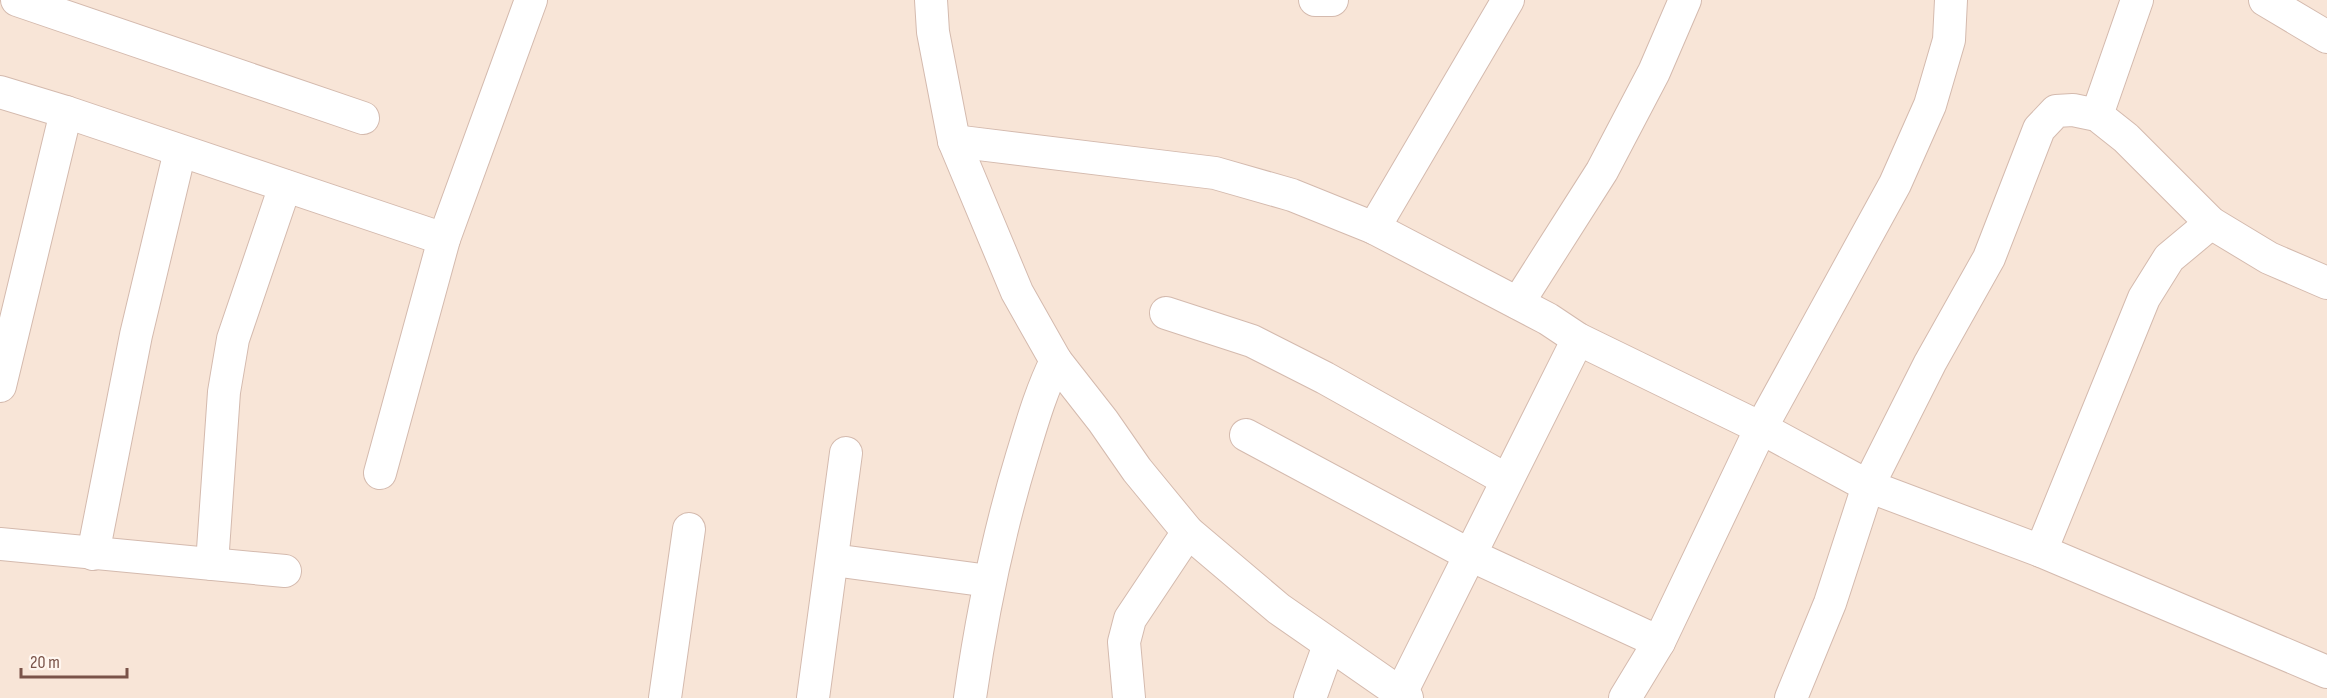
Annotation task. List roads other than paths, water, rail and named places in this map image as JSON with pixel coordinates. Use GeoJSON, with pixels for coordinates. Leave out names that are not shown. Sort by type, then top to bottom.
{"type":"FeatureCollection","features":[{"type":"Feature","properties":{"kind":"street"},"geometry":{"type":"LineString","coordinates":[[17,0],[363,118]]}},
{"type":"Feature","properties":{"kind":"street"},"geometry":{"type":"LineString","coordinates":[[380,473],[444,239],[531,0]]}},
{"type":"Feature","properties":{"kind":"street"},"geometry":{"type":"LineString","coordinates":[[931,0],[933,32],[954,141],[1017,292],[1056,361],[1137,470],[1188,532],[1279,609],[1404,696],[1470,555],[1578,339]]}},
{"type":"Feature","properties":{"kind":"street"},"geometry":{"type":"LineString","coordinates":[[1315,0],[1332,0]]}},
{"type":"Feature","properties":{"kind":"street"},"geometry":{"type":"LineString","coordinates":[[1374,228],[1508,0]]}},
{"type":"Feature","properties":{"kind":"street"},"geometry":{"type":"LineString","coordinates":[[1518,303],[1602,171],[1654,72],[1685,0]]}},
{"type":"Feature","properties":{"kind":"street"},"geometry":{"type":"LineString","coordinates":[[1625,698],[1659,642],[1761,428],[1895,184],[1930,105],[1949,40],[1951,0]]}},
{"type":"Feature","properties":{"kind":"street"},"geometry":{"type":"LineString","coordinates":[[2097,115],[2137,0]]}},
{"type":"Feature","properties":{"kind":"street"},"geometry":{"type":"LineString","coordinates":[[2265,0],[2315,20]]}},
{"type":"Feature","properties":{"kind":"street"},"geometry":{"type":"LineString","coordinates":[[0,92],[444,239]]}},
{"type":"Feature","properties":{"kind":"street"},"geometry":{"type":"LineString","coordinates":[[1791,698],[1830,603],[1868,486],[1930,363],[1989,258],[2039,129],[2056,111],[2073,110],[2097,115],[2126,138],[2211,223],[2269,258],[2327,283]]}},
{"type":"Feature","properties":{"kind":"street"},"geometry":{"type":"LineString","coordinates":[[0,386],[66,112]]}},
{"type":"Feature","properties":{"kind":"street"},"geometry":{"type":"LineString","coordinates":[[954,141],[1215,173],[1292,195],[1374,228],[1518,303],[1578,339],[1761,428],[1868,486],[2042,551],[2327,672]]}},
{"type":"Feature","properties":{"kind":"street"},"geometry":{"type":"LineString","coordinates":[[93,554],[136,335],[180,151]]}},
{"type":"Feature","properties":{"kind":"street"},"geometry":{"type":"LineString","coordinates":[[212,564],[224,392],[233,339],[285,186]]}},
{"type":"Feature","properties":{"kind":"street"},"geometry":{"type":"LineString","coordinates":[[2042,551],[2144,298],[2169,258],[2211,223]]}},
{"type":"Feature","properties":{"kind":"street"},"geometry":{"type":"LineString","coordinates":[[1166,313],[1262,346],[1325,378],[1507,480]]}},
{"type":"Feature","properties":{"kind":"street"},"geometry":{"type":"LineString","coordinates":[[970,698],[989,581],[1008,502],[1044,385],[1056,361]]}},
{"type":"Feature","properties":{"kind":"street"},"geometry":{"type":"LineString","coordinates":[[1246,435],[1470,555],[1659,642]]}},
{"type":"Feature","properties":{"kind":"street"},"geometry":{"type":"LineString","coordinates":[[813,698],[846,453]]}},
{"type":"Feature","properties":{"kind":"street"},"geometry":{"type":"LineString","coordinates":[[665,698],[689,529]]}},
{"type":"Feature","properties":{"kind":"street"},"geometry":{"type":"LineString","coordinates":[[1129,698],[1124,642],[1130,619],[1188,532]]}},
{"type":"Feature","properties":{"kind":"street"},"geometry":{"type":"LineString","coordinates":[[0,544],[285,571]]}},
{"type":"Feature","properties":{"kind":"street"},"geometry":{"type":"LineString","coordinates":[[833,560],[989,581]]}},
{"type":"Feature","properties":{"kind":"street"},"geometry":{"type":"LineString","coordinates":[[1310,698],[1329,645]]}}]}
